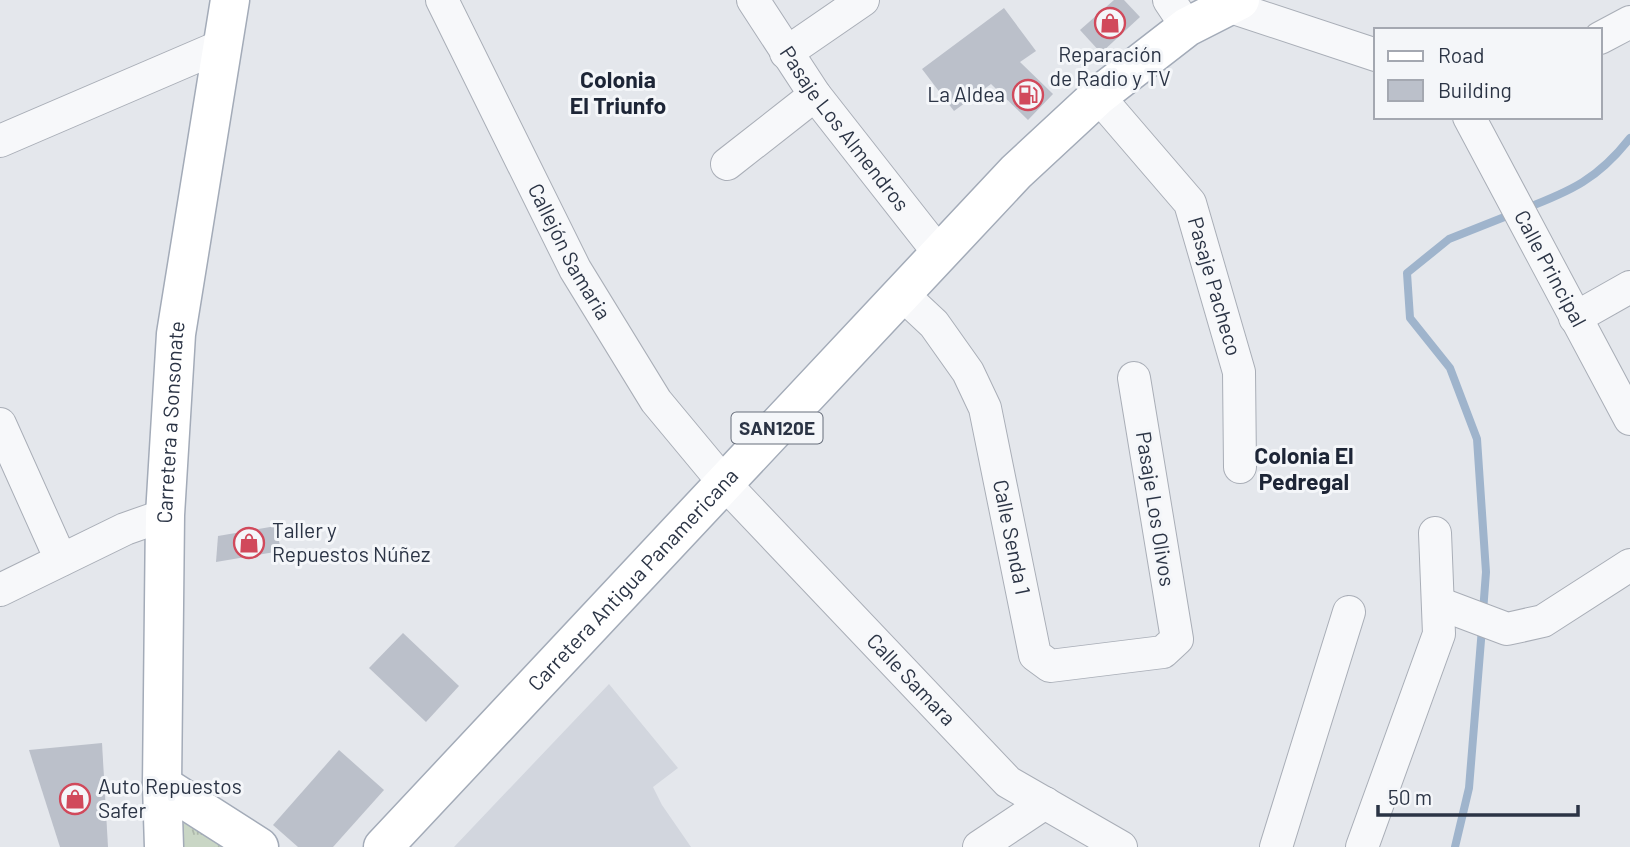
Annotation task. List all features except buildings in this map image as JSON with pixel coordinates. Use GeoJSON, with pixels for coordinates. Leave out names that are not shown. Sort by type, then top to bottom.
{"type":"FeatureCollection","features":[{"type":"Feature","properties":{"kind":"main road","name":"Carretera a Sonsonate"},"geometry":{"type":"LineString","coordinates":[[164,847],[162,785],[165,515],[176,334],[230,0]]}},
{"type":"Feature","properties":{"kind":"main road","name":"Carretera Antigua Panamericana"},"geometry":{"type":"LineString","coordinates":[[383,847],[1016,172],[1098,96],[1206,7]]}},
{"type":"Feature","properties":{"kind":"main road"},"geometry":{"type":"LineString","coordinates":[[162,785],[259,847]]}},
{"type":"Feature","properties":{"kind":"street","name":"Callejón Samaria"},"geometry":{"type":"LineString","coordinates":[[443,0],[575,269],[656,401],[725,484]]}},
{"type":"Feature","properties":{"kind":"street","name":"Pasaje Los Almendros"},"geometry":{"type":"LineString","coordinates":[[753,0],[816,95],[939,253]]}},
{"type":"Feature","properties":{"kind":"street"},"geometry":{"type":"LineString","coordinates":[[786,53],[863,0]]}},
{"type":"Feature","properties":{"kind":"street"},"geometry":{"type":"LineString","coordinates":[[1206,7],[1374,54]]}},
{"type":"Feature","properties":{"kind":"street"},"geometry":{"type":"LineString","coordinates":[[1602,37],[1630,22]]}},
{"type":"Feature","properties":{"kind":"street"},"geometry":{"type":"LineString","coordinates":[[0,141],[221,47]]}},
{"type":"Feature","properties":{"kind":"street"},"geometry":{"type":"LineString","coordinates":[[727,164],[816,95]]}},
{"type":"Feature","properties":{"kind":"street","name":"Pasaje Pacheco"},"geometry":{"type":"LineString","coordinates":[[1098,96],[1190,203],[1239,372],[1240,467]]}},
{"type":"Feature","properties":{"kind":"street","name":"Calle Principal"},"geometry":{"type":"LineString","coordinates":[[1470,119],[1630,419]]}},
{"type":"Feature","properties":{"kind":"street"},"geometry":{"type":"LineString","coordinates":[[1575,318],[1630,287]]}},
{"type":"Feature","properties":{"kind":"street","name":"Calle Senda 1"},"geometry":{"type":"LineString","coordinates":[[903,295],[934,324],[968,372],[985,408],[1035,655],[1050,666],[1163,652],[1177,639]]}},
{"type":"Feature","properties":{"kind":"street","name":"Pasaje Los Olivos"},"geometry":{"type":"LineString","coordinates":[[1134,379],[1177,639]]}},
{"type":"Feature","properties":{"kind":"street"},"geometry":{"type":"LineString","coordinates":[[0,424],[61,560]]}},
{"type":"Feature","properties":{"kind":"street","name":"Calle Samara"},"geometry":{"type":"LineString","coordinates":[[725,484],[1008,782],[1121,847]]}},
{"type":"Feature","properties":{"kind":"street"},"geometry":{"type":"LineString","coordinates":[[0,590],[125,529],[165,515]]}},
{"type":"Feature","properties":{"kind":"street"},"geometry":{"type":"LineString","coordinates":[[1362,847],[1439,634],[1435,533]]}},
{"type":"Feature","properties":{"kind":"street"},"geometry":{"type":"LineString","coordinates":[[1438,603],[1507,629],[1544,621],[1630,565]]}},
{"type":"Feature","properties":{"kind":"street"},"geometry":{"type":"LineString","coordinates":[[1276,847],[1349,612]]}},
{"type":"Feature","properties":{"kind":"street"},"geometry":{"type":"LineString","coordinates":[[979,847],[1045,803]]}},
{"type":"Feature","properties":{"kind":"shaded area"},"geometry":{"type":"Polygon","coordinates":[[[609,684],[678,768],[653,787],[691,847],[454,847],[609,684]]]}},
{"type":"Feature","properties":{"kind":"green space"},"geometry":{"type":"Polygon","coordinates":[[[191,820],[227,847],[183,847],[183,824],[191,820]]]}},
{"type":"Feature","properties":{"kind":"waterway"},"geometry":{"type":"LineString","coordinates":[[1524,209],[1556,196],[1595,174],[1630,138]]}},
{"type":"Feature","properties":{"kind":"waterway"},"geometry":{"type":"LineString","coordinates":[[1483,612],[1486,572],[1477,439],[1450,368],[1410,318],[1407,273],[1449,239],[1512,214]]}},
{"type":"Feature","properties":{"kind":"waterway"},"geometry":{"type":"LineString","coordinates":[[1455,847],[1469,788],[1482,628]]}},
{"type":"Feature","properties":{"kind":"place","name":"Reparación de Radio y TV"},"geometry":{"type":"Point","coordinates":[1110,23]}},
{"type":"Feature","properties":{"kind":"place","name":"La Aldea"},"geometry":{"type":"Point","coordinates":[1028,95]}},
{"type":"Feature","properties":{"kind":"place","name":"Taller y Repuestos Núñez"},"geometry":{"type":"Point","coordinates":[249,543]}},
{"type":"Feature","properties":{"kind":"place","name":"Auto Repuestos Safer"},"geometry":{"type":"Point","coordinates":[75,799]}},
{"type":"Feature","properties":{"kind":"district","name":"Colonia El Triunfo"},"geometry":{"type":"Point","coordinates":[618,93]}},
{"type":"Feature","properties":{"kind":"district","name":"Colonia El Pedregal"},"geometry":{"type":"Point","coordinates":[1304,469]}}]}
